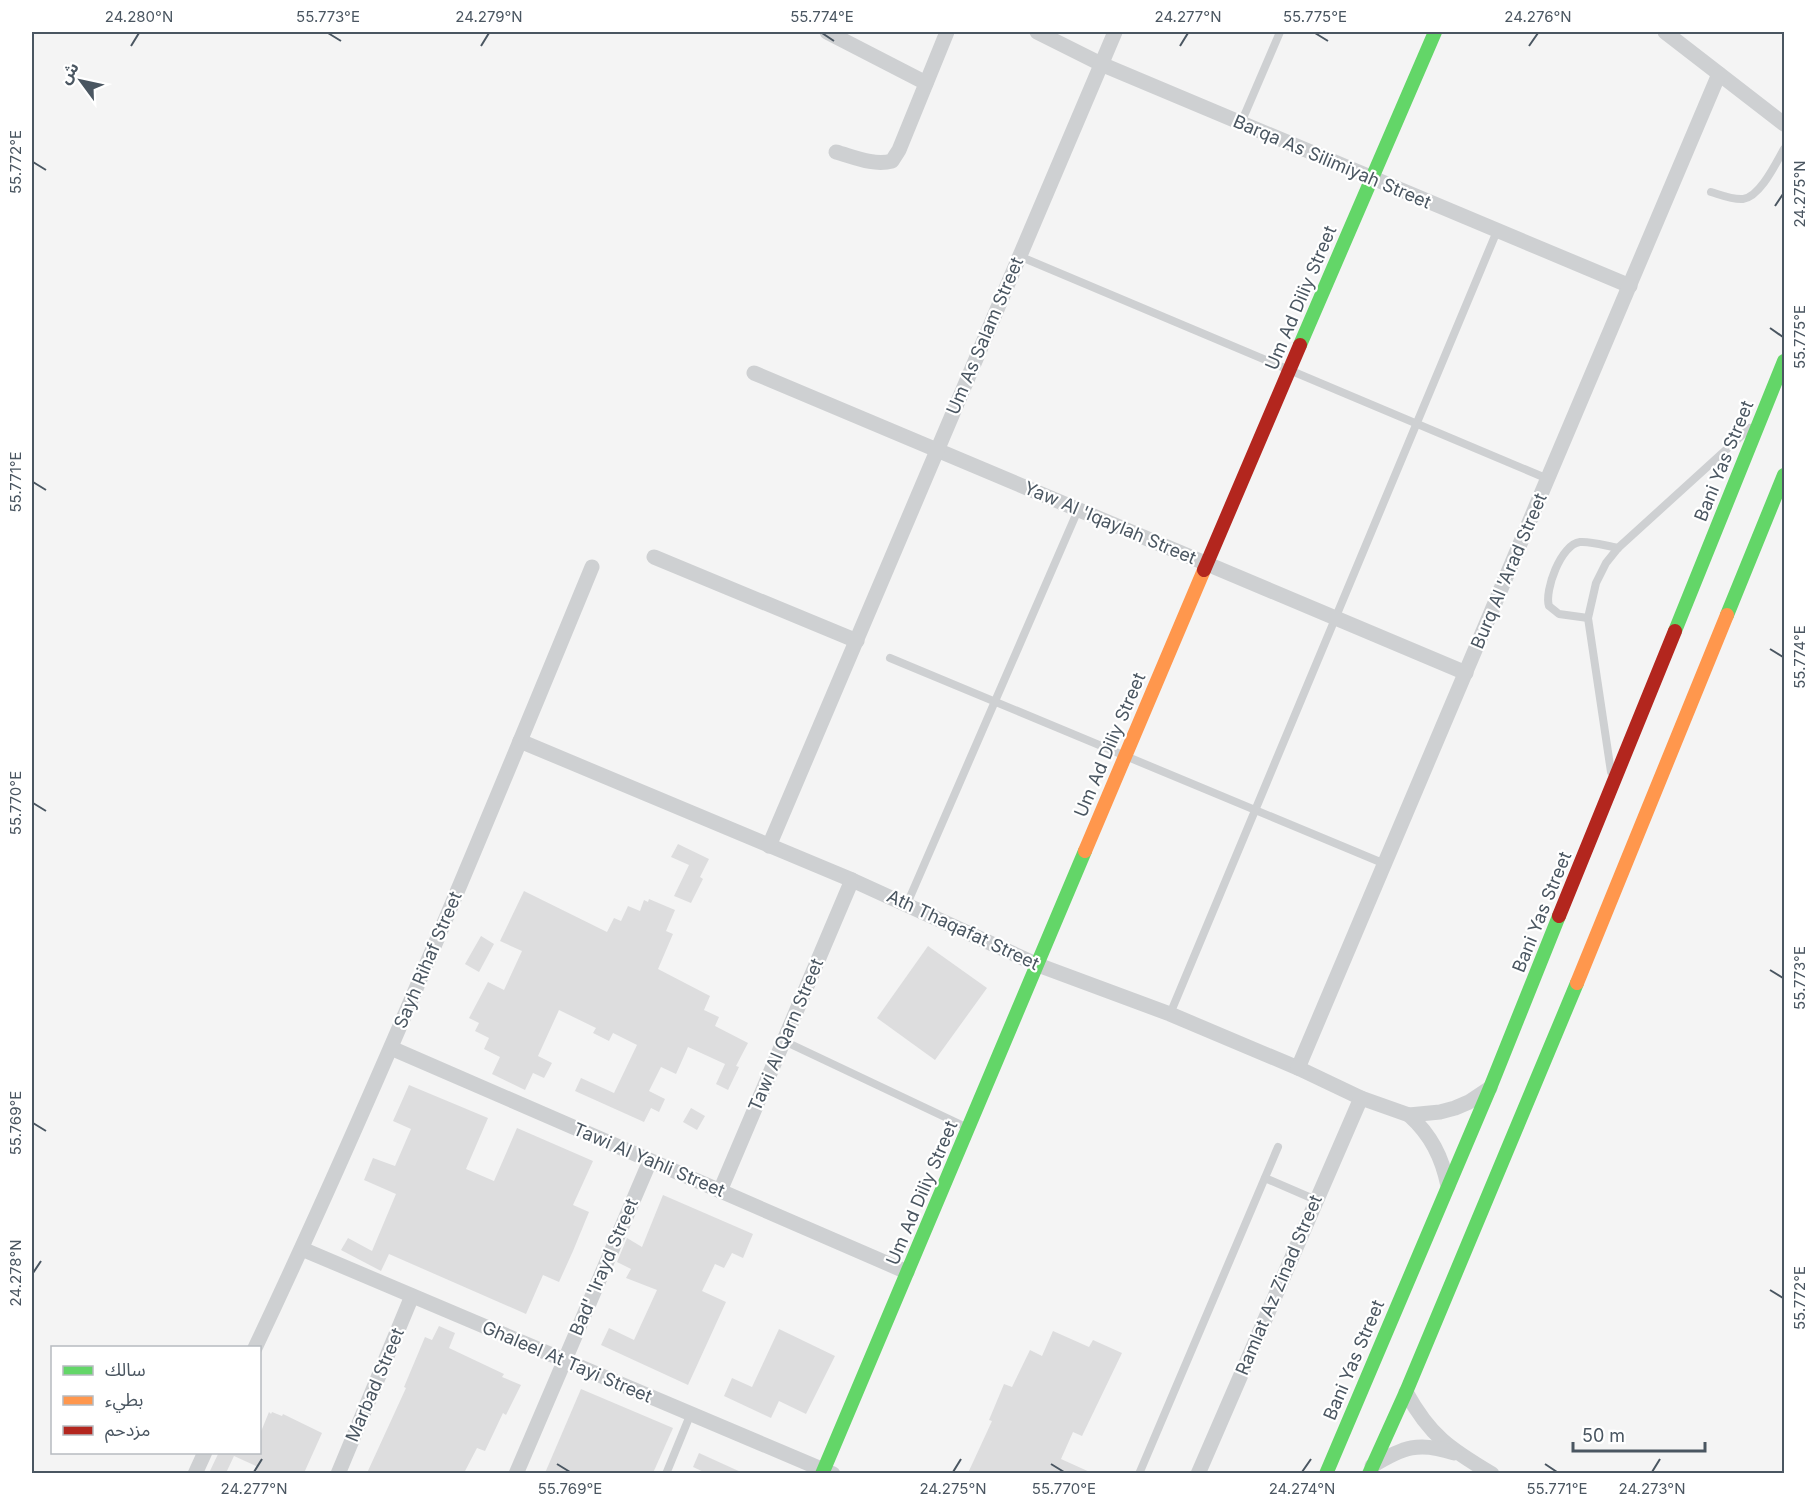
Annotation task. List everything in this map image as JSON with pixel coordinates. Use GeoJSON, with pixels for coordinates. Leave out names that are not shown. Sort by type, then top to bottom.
{"type":"FeatureCollection","features":[{"type":"Feature","properties":{"kind":"main road","name":"Um Ad Diliy Street"},"geometry":{"type":"LineString","coordinates":[[827,1472],[907,1272],[970,1129],[1124,755],[1435,32]]}},
{"type":"Feature","properties":{"kind":"main road","name":"Bani Yas Street"},"geometry":{"type":"LineString","coordinates":[[1326,1473],[1490,1088],[1785,361]]}},
{"type":"Feature","properties":{"kind":"main road"},"geometry":{"type":"LineString","coordinates":[[1371,1470],[1530,1099],[1785,475]]}},
{"type":"Feature","properties":{"kind":"street"},"geometry":{"type":"LineString","coordinates":[[827,32],[926,83]]}},
{"type":"Feature","properties":{"kind":"street"},"geometry":{"type":"LineString","coordinates":[[836,152],[884,164],[892,161],[899,150],[947,32]]}},
{"type":"Feature","properties":{"kind":"street","name":"Barqa As Silimiyah Street"},"geometry":{"type":"LineString","coordinates":[[1037,32],[1101,64],[1629,286]]}},
{"type":"Feature","properties":{"kind":"street","name":"Um As Salam Street"},"geometry":{"type":"LineString","coordinates":[[769,846],[1115,32]]}},
{"type":"Feature","properties":{"kind":"street"},"geometry":{"type":"LineString","coordinates":[[1665,32],[1783,121]]}},
{"type":"Feature","properties":{"kind":"street","name":"Burq Al 'Arad Street"},"geometry":{"type":"LineString","coordinates":[[1298,1068],[1719,74]]}},
{"type":"Feature","properties":{"kind":"street","name":"Yaw Al 'Iqaylah Street"},"geometry":{"type":"LineString","coordinates":[[754,373],[1466,673]]}},
{"type":"Feature","properties":{"kind":"street"},"geometry":{"type":"LineString","coordinates":[[654,557],[857,640]]}},
{"type":"Feature","properties":{"kind":"street","name":"Sayh Rihaf Street"},"geometry":{"type":"LineString","coordinates":[[255,1346],[302,1249],[391,1048],[592,567]]}},
{"type":"Feature","properties":{"kind":"street","name":"Ath Thaqafat Street"},"geometry":{"type":"LineString","coordinates":[[520,741],[852,880],[1038,965],[1170,1014],[1298,1068],[1361,1098],[1409,1115],[1435,1145],[1445,1170],[1448,1186]]}},
{"type":"Feature","properties":{"kind":"street","name":"Tawi Al Qarn Street"},"geometry":{"type":"LineString","coordinates":[[720,1191],[852,880]]}},
{"type":"Feature","properties":{"kind":"street","name":"Tawi Al Yahli Street"},"geometry":{"type":"LineString","coordinates":[[391,1048],[907,1272]]}},
{"type":"Feature","properties":{"kind":"street","name":"Ath Thaqafat Street"},"geometry":{"type":"LineString","coordinates":[[1409,1115],[1455,1108],[1490,1088]]}},
{"type":"Feature","properties":{"kind":"street","name":"Ramlat Az Zinad Street"},"geometry":{"type":"LineString","coordinates":[[1198,1473],[1361,1098]]}},
{"type":"Feature","properties":{"kind":"street","name":"Bad' 'Irayd Street"},"geometry":{"type":"LineString","coordinates":[[516,1473],[650,1161]]}},
{"type":"Feature","properties":{"kind":"street","name":"Ghaleel At Tayi Street"},"geometry":{"type":"LineString","coordinates":[[302,1249],[827,1472]]}},
{"type":"Feature","properties":{"kind":"street","name":"Marbad Street"},"geometry":{"type":"LineString","coordinates":[[338,1473],[412,1296]]}},
{"type":"Feature","properties":{"kind":"street"},"geometry":{"type":"LineString","coordinates":[[1406,1392],[1423,1421],[1436,1436],[1459,1454],[1492,1473]]}},
{"type":"Feature","properties":{"kind":"street"},"geometry":{"type":"LineString","coordinates":[[1371,1470],[1405,1448],[1425,1446],[1459,1454]]}},
{"type":"Feature","properties":{"kind":"street"},"geometry":{"type":"LineString","coordinates":[[195,1473],[204,1454]]}},
{"type":"Feature","properties":{"kind":"lane"},"geometry":{"type":"LineString","coordinates":[[1241,123],[1280,32]]}},
{"type":"Feature","properties":{"kind":"lane"},"geometry":{"type":"LineString","coordinates":[[1711,192],[1737,199],[1751,197],[1762,185],[1785,149]]}},
{"type":"Feature","properties":{"kind":"lane"},"geometry":{"type":"LineString","coordinates":[[1170,1014],[1497,231]]}},
{"type":"Feature","properties":{"kind":"lane"},"geometry":{"type":"LineString","coordinates":[[1019,256],[1548,479]]}},
{"type":"Feature","properties":{"kind":"lane"},"geometry":{"type":"LineString","coordinates":[[1613,783],[1588,618],[1596,583],[1606,563],[1618,548],[1760,419]]}},
{"type":"Feature","properties":{"kind":"lane"},"geometry":{"type":"LineString","coordinates":[[907,904],[1078,510]]}},
{"type":"Feature","properties":{"kind":"lane"},"geometry":{"type":"LineString","coordinates":[[1588,618],[1560,614],[1549,606],[1548,594],[1562,557],[1572,545],[1580,542],[1618,548]]}},
{"type":"Feature","properties":{"kind":"lane"},"geometry":{"type":"LineString","coordinates":[[890,658],[1385,864]]}},
{"type":"Feature","properties":{"kind":"lane"},"geometry":{"type":"LineString","coordinates":[[784,1041],[970,1129]]}},
{"type":"Feature","properties":{"kind":"lane"},"geometry":{"type":"LineString","coordinates":[[1139,1473],[1278,1147]]}},
{"type":"Feature","properties":{"kind":"lane"},"geometry":{"type":"LineString","coordinates":[[1265,1178],[1316,1200]]}},
{"type":"Feature","properties":{"kind":"lane"},"geometry":{"type":"LineString","coordinates":[[666,1473],[692,1413]]}},
{"type":"Feature","properties":{"kind":"building"},"geometry":{"type":"Polygon","coordinates":[[[678,844],[709,859],[700,877],[703,879],[691,903],[674,896],[689,865],[671,857],[678,844]]]}},
{"type":"Feature","properties":{"kind":"building"},"geometry":{"type":"Polygon","coordinates":[[[524,891],[607,932],[614,918],[621,921],[628,906],[640,911],[644,900],[648,902],[649,899],[675,910],[666,931],[673,934],[658,969],[710,996],[704,1010],[719,1017],[715,1026],[748,1043],[736,1066],[739,1067],[728,1090],[716,1084],[725,1064],[688,1047],[676,1074],[661,1067],[649,1091],[665,1099],[659,1112],[651,1108],[644,1122],[575,1091],[581,1078],[614,1093],[637,1045],[613,1033],[609,1041],[593,1033],[596,1028],[559,1010],[538,1056],[552,1063],[544,1078],[533,1073],[525,1090],[492,1074],[500,1057],[484,1049],[489,1038],[475,1031],[479,1023],[469,1018],[488,982],[504,990],[522,951],[500,941],[524,891]]]}},
{"type":"Feature","properties":{"kind":"building"},"geometry":{"type":"Polygon","coordinates":[[[481,936],[494,944],[479,972],[465,964],[481,936]]]}},
{"type":"Feature","properties":{"kind":"building"},"geometry":{"type":"Polygon","coordinates":[[[928,946],[987,988],[935,1060],[877,1018],[928,946]]]}},
{"type":"Feature","properties":{"kind":"building"},"geometry":{"type":"Polygon","coordinates":[[[409,1085],[488,1118],[466,1169],[494,1181],[517,1128],[593,1161],[573,1205],[589,1212],[573,1251],[559,1282],[543,1275],[526,1314],[389,1254],[381,1271],[341,1250],[348,1238],[372,1251],[396,1194],[364,1180],[373,1158],[395,1166],[411,1129],[393,1121],[409,1085]]]}},
{"type":"Feature","properties":{"kind":"building"},"geometry":{"type":"Polygon","coordinates":[[[691,1108],[705,1116],[697,1130],[683,1122],[691,1108]]]}},
{"type":"Feature","properties":{"kind":"building"},"geometry":{"type":"Polygon","coordinates":[[[663,1195],[753,1234],[743,1258],[732,1253],[724,1268],[715,1264],[702,1291],[726,1302],[688,1385],[601,1345],[609,1328],[634,1340],[657,1290],[626,1278],[631,1269],[617,1262],[627,1238],[642,1247],[663,1195]]]}},
{"type":"Feature","properties":{"kind":"building"},"geometry":{"type":"Polygon","coordinates":[[[439,1326],[455,1333],[449,1348],[504,1374],[502,1377],[521,1385],[506,1415],[503,1413],[485,1451],[477,1448],[464,1473],[367,1473],[406,1388],[404,1387],[425,1337],[432,1340],[439,1326]]]}},
{"type":"Feature","properties":{"kind":"building"},"geometry":{"type":"Polygon","coordinates":[[[779,1329],[835,1356],[806,1414],[779,1401],[771,1418],[724,1396],[732,1378],[752,1387],[779,1329]]]}},
{"type":"Feature","properties":{"kind":"building"},"geometry":{"type":"Polygon","coordinates":[[[1053,1331],[1089,1347],[1093,1340],[1122,1353],[1082,1436],[1073,1432],[1061,1459],[1092,1473],[968,1473],[992,1421],[989,1420],[1004,1384],[1012,1387],[1030,1350],[1042,1356],[1053,1331]]]}},
{"type":"Feature","properties":{"kind":"building"},"geometry":{"type":"Polygon","coordinates":[[[581,1389],[673,1428],[653,1473],[545,1473],[581,1389]]]}},
{"type":"Feature","properties":{"kind":"building"},"geometry":{"type":"Polygon","coordinates":[[[269,1412],[271,1414],[272,1412],[282,1416],[283,1414],[322,1433],[304,1473],[255,1473],[258,1467],[234,1456],[226,1473],[209,1473],[218,1454],[261,1454],[261,1432],[269,1412]]]}},
{"type":"Feature","properties":{"kind":"building"},"geometry":{"type":"Polygon","coordinates":[[[699,1453],[743,1473],[706,1473],[693,1467],[699,1453]]]}},
{"type":"Feature","properties":{"kind":"traffic: fast"},"geometry":{"type":"LineString","coordinates":[[1300,345],[1435,32]]}},
{"type":"Feature","properties":{"kind":"traffic: fast"},"geometry":{"type":"LineString","coordinates":[[1675,631],[1784,361]]}},
{"type":"Feature","properties":{"kind":"traffic: fast"},"geometry":{"type":"LineString","coordinates":[[1727,615],[1784,475]]}},
{"type":"Feature","properties":{"kind":"traffic: fast"},"geometry":{"type":"LineString","coordinates":[[822,1474],[1085,851]]}},
{"type":"Feature","properties":{"kind":"traffic: fast"},"geometry":{"type":"LineString","coordinates":[[1326,1474],[1490,1088],[1559,916]]}},
{"type":"Feature","properties":{"kind":"traffic: fast"},"geometry":{"type":"LineString","coordinates":[[1369,1474],[1406,1392],[1577,983]]}},
{"type":"Feature","properties":{"kind":"traffic: slow"},"geometry":{"type":"LineString","coordinates":[[1085,851],[1204,570]]}},
{"type":"Feature","properties":{"kind":"traffic: slow"},"geometry":{"type":"LineString","coordinates":[[1577,983],[1727,615]]}},
{"type":"Feature","properties":{"kind":"traffic: jam"},"geometry":{"type":"LineString","coordinates":[[1204,570],[1300,345]]}},
{"type":"Feature","properties":{"kind":"traffic: jam"},"geometry":{"type":"LineString","coordinates":[[1559,916],[1675,631]]}}]}
